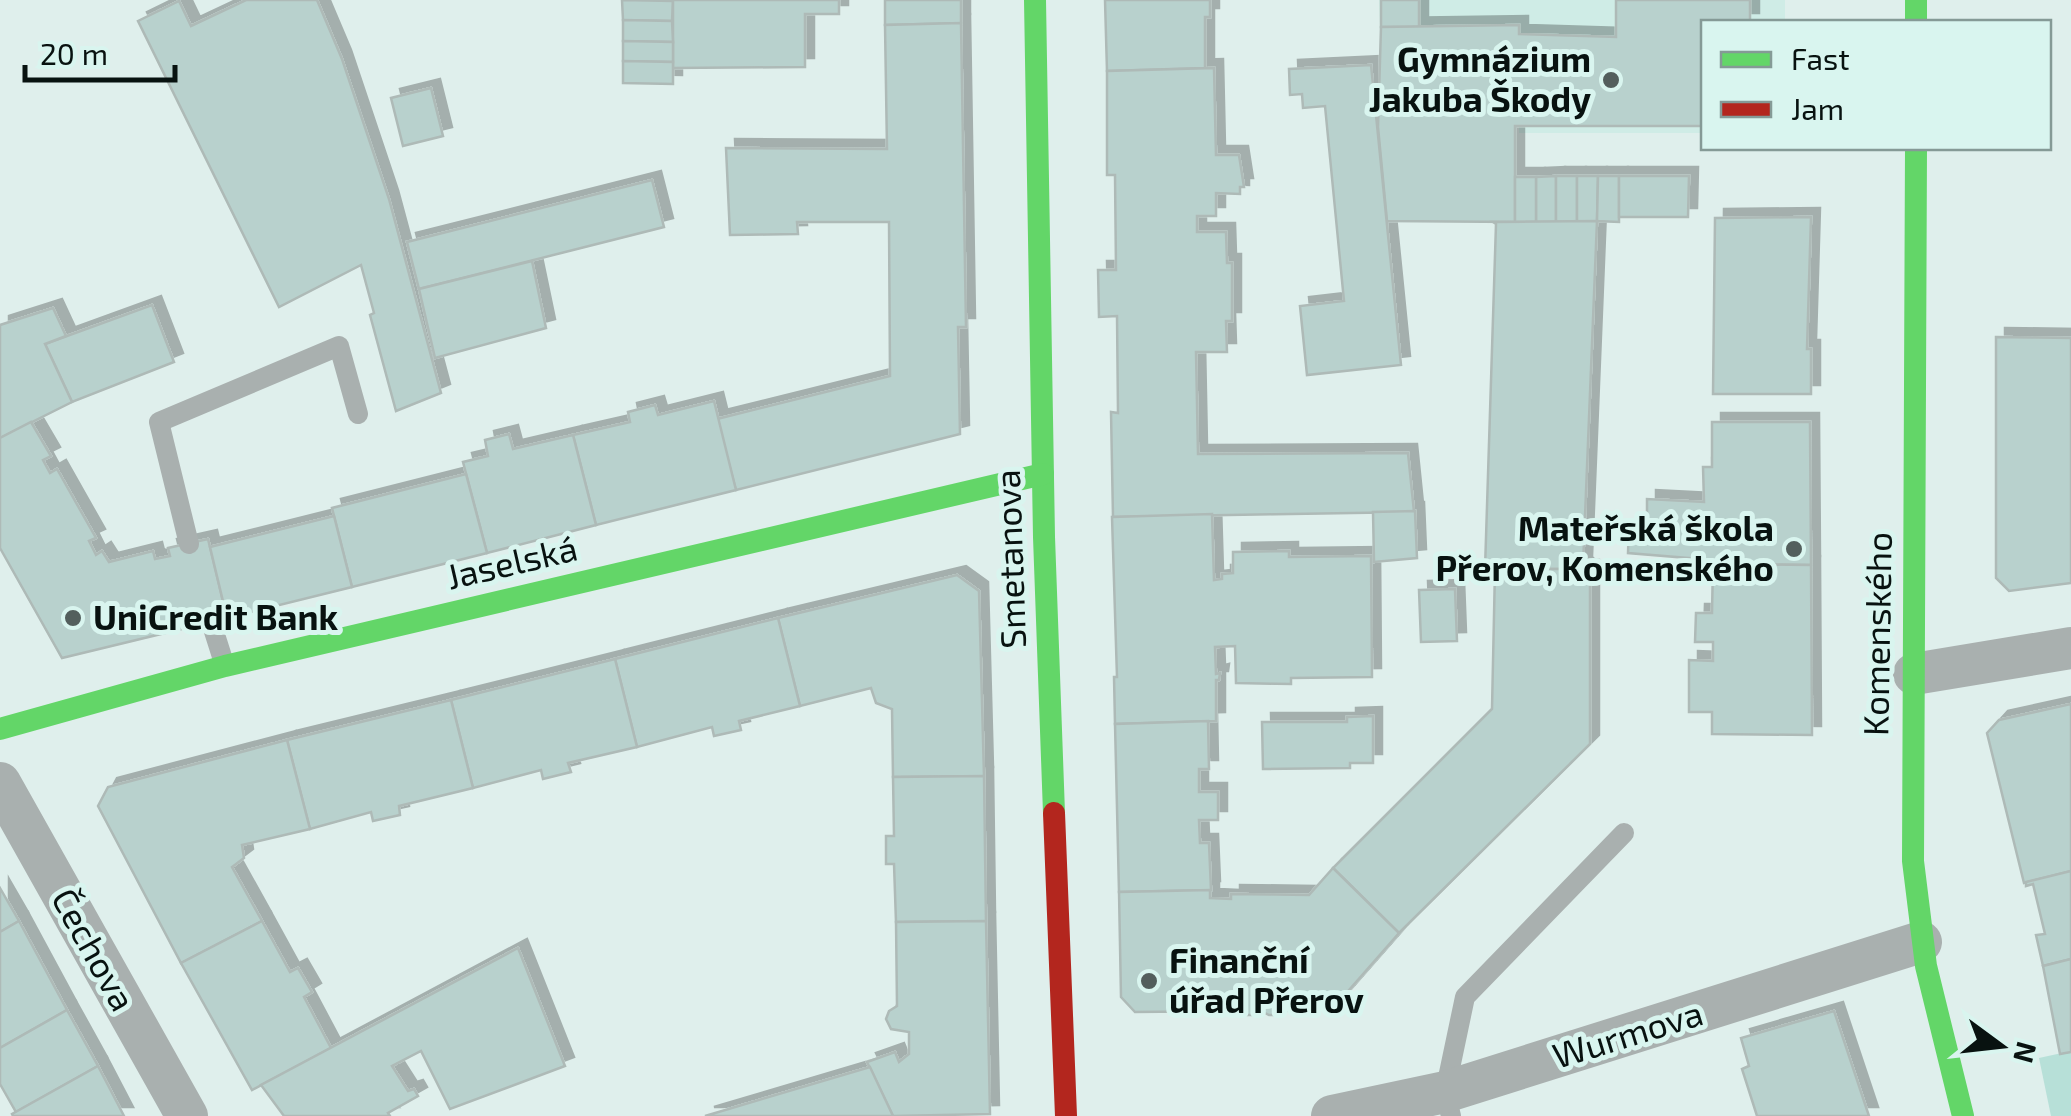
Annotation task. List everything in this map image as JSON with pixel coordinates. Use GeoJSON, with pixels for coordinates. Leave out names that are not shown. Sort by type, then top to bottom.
{"type":"FeatureCollection","features":[{"type":"Feature","properties":{"kind":"street","name":"Smetanova"},"geometry":{"type":"LineString","coordinates":[[1034,0],[1042,474],[1066,1116]]}},
{"type":"Feature","properties":{"kind":"street","name":"Komenského"},"geometry":{"type":"LineString","coordinates":[[1916,150],[1914,674],[1910,776],[1913,857],[1921,942],[1962,1116]]}},
{"type":"Feature","properties":{"kind":"street","name":"Jaselská"},"geometry":{"type":"LineString","coordinates":[[0,729],[224,666],[1042,474]]}},
{"type":"Feature","properties":{"kind":"street"},"geometry":{"type":"LineString","coordinates":[[1914,674],[2071,648]]}},
{"type":"Feature","properties":{"kind":"street","name":"Čechova"},"geometry":{"type":"LineString","coordinates":[[0,783],[187,1116]]}},
{"type":"Feature","properties":{"kind":"street","name":"Wurmova"},"geometry":{"type":"LineString","coordinates":[[1332,1116],[1448,1104],[1921,942]]}},
{"type":"Feature","properties":{"kind":"lane"},"geometry":{"type":"LineString","coordinates":[[189,544],[159,422],[339,346],[358,414]]}},
{"type":"Feature","properties":{"kind":"lane"},"geometry":{"type":"LineString","coordinates":[[212,622],[224,666]]}},
{"type":"Feature","properties":{"kind":"lane"},"geometry":{"type":"LineString","coordinates":[[1448,1104],[1465,997],[1624,833]]}},
{"type":"Feature","properties":{"kind":"shaded area","name":"Gymnázium Jakuba Škody"},"geometry":{"type":"Polygon","coordinates":[[[1379,0],[1785,0],[1785,20],[1701,20],[1701,133],[1519,133],[1519,25],[1380,28],[1379,0]]]}},
{"type":"Feature","properties":{"kind":"shaded area"},"geometry":{"type":"Polygon","coordinates":[[[2071,1051],[2071,1116],[2051,1116],[2039,1058],[2071,1051]]]}},
{"type":"Feature","properties":{"kind":"building"},"geometry":{"type":"Polygon","coordinates":[[[246,0],[317,0],[342,59],[389,199],[441,393],[396,411],[361,265],[279,307],[138,21],[179,1],[191,26],[246,0]]]}},
{"type":"Feature","properties":{"kind":"building"},"geometry":{"type":"Polygon","coordinates":[[[622,0],[673,1],[672,21],[623,20],[622,0]]]}},
{"type":"Feature","properties":{"kind":"building"},"geometry":{"type":"Polygon","coordinates":[[[673,0],[839,0],[839,14],[805,14],[805,67],[673,68],[673,0]]]}},
{"type":"Feature","properties":{"kind":"building"},"geometry":{"type":"Polygon","coordinates":[[[885,0],[961,0],[961,23],[885,25],[885,0]]]}},
{"type":"Feature","properties":{"kind":"building"},"geometry":{"type":"Polygon","coordinates":[[[1105,0],[1210,0],[1210,17],[1205,17],[1205,68],[1107,71],[1105,0]]]}},
{"type":"Feature","properties":{"kind":"building"},"geometry":{"type":"Polygon","coordinates":[[[1381,0],[1419,0],[1419,27],[1381,27],[1381,0]]]}},
{"type":"Feature","properties":{"kind":"building"},"geometry":{"type":"Polygon","coordinates":[[[1616,0],[1750,0],[1750,20],[1701,20],[1701,126],[1515,126],[1515,222],[1387,221],[1378,127],[1381,27],[1519,25],[1519,34],[1616,37],[1616,0]]]}},
{"type":"Feature","properties":{"kind":"building"},"geometry":{"type":"Polygon","coordinates":[[[623,20],[672,21],[673,42],[623,41],[623,20]]]}},
{"type":"Feature","properties":{"kind":"building"},"geometry":{"type":"Polygon","coordinates":[[[961,23],[966,327],[958,327],[960,434],[736,490],[717,419],[890,376],[889,222],[797,222],[798,234],[730,235],[726,148],[887,149],[885,25],[961,23]]]}},
{"type":"Feature","properties":{"kind":"building"},"geometry":{"type":"Polygon","coordinates":[[[623,41],[673,42],[673,62],[623,61],[623,41]]]}},
{"type":"Feature","properties":{"kind":"building"},"geometry":{"type":"Polygon","coordinates":[[[623,61],[673,62],[673,84],[623,83],[623,61]]]}},
{"type":"Feature","properties":{"kind":"building"},"geometry":{"type":"Polygon","coordinates":[[[1371,65],[1401,365],[1307,375],[1300,306],[1344,301],[1325,106],[1303,108],[1302,94],[1290,95],[1289,69],[1371,65]]]}},
{"type":"Feature","properties":{"kind":"building"},"geometry":{"type":"Polygon","coordinates":[[[1214,68],[1216,155],[1239,155],[1244,187],[1240,187],[1240,194],[1216,193],[1216,216],[1197,216],[1197,232],[1226,232],[1227,263],[1232,263],[1232,321],[1226,321],[1227,352],[1196,352],[1198,454],[1408,453],[1414,512],[1113,517],[1111,412],[1118,413],[1117,316],[1099,317],[1098,270],[1116,270],[1115,175],[1107,175],[1107,71],[1214,68]]]}},
{"type":"Feature","properties":{"kind":"building"},"geometry":{"type":"Polygon","coordinates":[[[431,88],[443,136],[403,146],[391,98],[431,88]]]}},
{"type":"Feature","properties":{"kind":"building"},"geometry":{"type":"Polygon","coordinates":[[[1556,176],[1556,222],[1536,222],[1536,177],[1556,176]]]}},
{"type":"Feature","properties":{"kind":"building"},"geometry":{"type":"Polygon","coordinates":[[[1556,176],[1577,176],[1577,222],[1556,222],[1556,176]]]}},
{"type":"Feature","properties":{"kind":"building"},"geometry":{"type":"Polygon","coordinates":[[[1577,176],[1598,176],[1597,221],[1577,222],[1577,176]]]}},
{"type":"Feature","properties":{"kind":"building"},"geometry":{"type":"Polygon","coordinates":[[[1598,176],[1619,176],[1619,222],[1597,221],[1598,176]]]}},
{"type":"Feature","properties":{"kind":"building"},"geometry":{"type":"Polygon","coordinates":[[[1619,176],[1689,176],[1688,217],[1619,217],[1619,176]]]}},
{"type":"Feature","properties":{"kind":"building"},"geometry":{"type":"Polygon","coordinates":[[[1515,177],[1536,177],[1536,222],[1515,222],[1515,177]]]}},
{"type":"Feature","properties":{"kind":"building"},"geometry":{"type":"Polygon","coordinates":[[[652,180],[664,227],[419,289],[407,242],[652,180]]]}},
{"type":"Feature","properties":{"kind":"building"},"geometry":{"type":"Polygon","coordinates":[[[1811,217],[1807,349],[1811,349],[1811,394],[1713,394],[1715,218],[1811,217]]]}},
{"type":"Feature","properties":{"kind":"building"},"geometry":{"type":"Polygon","coordinates":[[[1597,221],[1583,566],[1586,569],[1485,569],[1496,224],[1493,222],[1597,221]]]}},
{"type":"Feature","properties":{"kind":"building"},"geometry":{"type":"Polygon","coordinates":[[[532,261],[546,328],[435,358],[419,289],[532,261]]]}},
{"type":"Feature","properties":{"kind":"building"},"geometry":{"type":"Polygon","coordinates":[[[152,305],[174,362],[72,402],[45,344],[152,305]]]}},
{"type":"Feature","properties":{"kind":"building"},"geometry":{"type":"Polygon","coordinates":[[[53,308],[66,336],[45,344],[72,402],[0,438],[0,325],[53,308]]]}},
{"type":"Feature","properties":{"kind":"building"},"geometry":{"type":"Polygon","coordinates":[[[1996,337],[2071,338],[2071,583],[2009,591],[1996,578],[1996,337]]]}},
{"type":"Feature","properties":{"kind":"building"},"geometry":{"type":"Polygon","coordinates":[[[714,401],[736,490],[596,525],[573,435],[630,422],[628,412],[655,405],[658,415],[714,401]]]}},
{"type":"Feature","properties":{"kind":"building"},"geometry":{"type":"Polygon","coordinates":[[[31,422],[51,456],[43,460],[50,473],[57,469],[96,538],[89,541],[96,555],[102,551],[109,562],[153,551],[155,559],[170,556],[168,548],[208,539],[227,618],[62,658],[0,548],[0,438],[31,422]]]}},
{"type":"Feature","properties":{"kind":"building"},"geometry":{"type":"Polygon","coordinates":[[[1712,422],[1810,422],[1811,565],[1713,564],[1712,560],[1628,553],[1629,523],[1647,523],[1647,499],[1704,502],[1703,467],[1712,467],[1712,422]]]}},
{"type":"Feature","properties":{"kind":"building"},"geometry":{"type":"Polygon","coordinates":[[[509,434],[513,449],[573,435],[596,525],[487,553],[463,462],[488,456],[485,440],[509,434]]]}},
{"type":"Feature","properties":{"kind":"building"},"geometry":{"type":"Polygon","coordinates":[[[466,474],[487,553],[352,587],[332,508],[466,474]]]}},
{"type":"Feature","properties":{"kind":"building"},"geometry":{"type":"Polygon","coordinates":[[[1415,511],[1417,558],[1374,562],[1373,512],[1415,511]]]}},
{"type":"Feature","properties":{"kind":"building"},"geometry":{"type":"Polygon","coordinates":[[[1212,514],[1214,580],[1233,573],[1233,552],[1289,551],[1289,557],[1371,556],[1372,677],[1291,678],[1291,684],[1236,683],[1235,646],[1215,647],[1216,674],[1220,673],[1216,680],[1216,721],[1115,724],[1112,517],[1212,514]]]}},
{"type":"Feature","properties":{"kind":"building"},"geometry":{"type":"Polygon","coordinates":[[[334,516],[352,587],[227,618],[210,547],[334,516]]]}},
{"type":"Feature","properties":{"kind":"building"},"geometry":{"type":"Polygon","coordinates":[[[1713,564],[1811,565],[1812,735],[1712,734],[1712,712],[1689,712],[1689,660],[1713,661],[1713,642],[1695,642],[1696,613],[1712,613],[1713,564]]]}},
{"type":"Feature","properties":{"kind":"building"},"geometry":{"type":"Polygon","coordinates":[[[1495,569],[1590,569],[1590,744],[1399,933],[1333,868],[1492,709],[1495,569]]]}},
{"type":"Feature","properties":{"kind":"building"},"geometry":{"type":"Polygon","coordinates":[[[957,575],[979,591],[984,776],[893,777],[892,709],[876,703],[871,688],[800,706],[778,618],[957,575]]]}},
{"type":"Feature","properties":{"kind":"building"},"geometry":{"type":"Polygon","coordinates":[[[1455,589],[1457,641],[1421,642],[1419,590],[1455,589]]]}},
{"type":"Feature","properties":{"kind":"building"},"geometry":{"type":"Polygon","coordinates":[[[778,618],[800,706],[739,721],[741,730],[714,736],[712,727],[637,747],[615,659],[778,618]]]}},
{"type":"Feature","properties":{"kind":"building"},"geometry":{"type":"Polygon","coordinates":[[[615,659],[637,747],[568,763],[571,772],[543,779],[541,770],[473,788],[451,700],[615,659]]]}},
{"type":"Feature","properties":{"kind":"building"},"geometry":{"type":"Polygon","coordinates":[[[451,700],[473,788],[399,806],[400,815],[373,821],[371,812],[310,829],[287,740],[451,700]]]}},
{"type":"Feature","properties":{"kind":"building"},"geometry":{"type":"Polygon","coordinates":[[[2071,704],[2071,871],[2024,883],[1987,733],[1999,720],[2071,704]]]}},
{"type":"Feature","properties":{"kind":"building"},"geometry":{"type":"Polygon","coordinates":[[[1373,716],[1373,763],[1350,763],[1350,768],[1263,769],[1262,722],[1347,722],[1347,717],[1373,716]]]}},
{"type":"Feature","properties":{"kind":"building"},"geometry":{"type":"Polygon","coordinates":[[[1208,721],[1209,769],[1199,769],[1199,792],[1218,792],[1218,820],[1199,820],[1200,843],[1209,843],[1211,890],[1119,892],[1115,724],[1208,721]]]}},
{"type":"Feature","properties":{"kind":"building"},"geometry":{"type":"Polygon","coordinates":[[[287,740],[310,829],[242,845],[244,858],[232,867],[262,921],[181,963],[98,806],[108,787],[287,740]]]}},
{"type":"Feature","properties":{"kind":"building"},"geometry":{"type":"Polygon","coordinates":[[[984,776],[986,921],[896,922],[894,864],[886,864],[886,836],[894,836],[893,777],[984,776]]]}},
{"type":"Feature","properties":{"kind":"building"},"geometry":{"type":"Polygon","coordinates":[[[1333,868],[1399,933],[1342,998],[1315,999],[1315,1009],[1304,1014],[1289,1010],[1269,1015],[1259,1010],[1254,1015],[1244,1015],[1240,1011],[1135,1012],[1121,997],[1119,892],[1210,890],[1210,898],[1231,899],[1231,894],[1309,895],[1333,868]]]}},
{"type":"Feature","properties":{"kind":"building"},"geometry":{"type":"Polygon","coordinates":[[[2071,871],[2071,959],[2043,966],[2036,935],[2045,934],[2033,884],[2026,886],[2026,882],[2071,871]]]}},
{"type":"Feature","properties":{"kind":"building"},"geometry":{"type":"Polygon","coordinates":[[[0,888],[19,921],[0,932],[0,888]]]}},
{"type":"Feature","properties":{"kind":"building"},"geometry":{"type":"Polygon","coordinates":[[[19,921],[67,1010],[0,1048],[0,932],[19,921]]]}},
{"type":"Feature","properties":{"kind":"building"},"geometry":{"type":"Polygon","coordinates":[[[262,921],[290,972],[298,968],[312,992],[304,997],[331,1048],[252,1090],[181,963],[262,921]]]}},
{"type":"Feature","properties":{"kind":"building"},"geometry":{"type":"Polygon","coordinates":[[[986,921],[990,1114],[893,1116],[867,1062],[895,1052],[899,1062],[909,1054],[909,1032],[891,1029],[886,1019],[897,1006],[896,922],[986,921]]]}},
{"type":"Feature","properties":{"kind":"building"},"geometry":{"type":"Polygon","coordinates":[[[518,948],[565,1066],[450,1109],[421,1051],[392,1066],[408,1091],[414,1089],[418,1096],[388,1113],[390,1116],[284,1116],[261,1085],[518,948]]]}},
{"type":"Feature","properties":{"kind":"building"},"geometry":{"type":"Polygon","coordinates":[[[2071,959],[2071,1052],[2060,1054],[2043,966],[2071,959]]]}},
{"type":"Feature","properties":{"kind":"building"},"geometry":{"type":"Polygon","coordinates":[[[67,1010],[98,1066],[16,1112],[0,1084],[0,1048],[67,1010]]]}},
{"type":"Feature","properties":{"kind":"building"},"geometry":{"type":"Polygon","coordinates":[[[1834,1011],[1869,1116],[1757,1116],[1742,1069],[1749,1066],[1741,1038],[1834,1011]]]}},
{"type":"Feature","properties":{"kind":"building"},"geometry":{"type":"Polygon","coordinates":[[[98,1066],[124,1116],[13,1116],[12,1114],[98,1066]]]}},
{"type":"Feature","properties":{"kind":"building"},"geometry":{"type":"Polygon","coordinates":[[[870,1067],[893,1116],[705,1116],[870,1067]]]}},
{"type":"Feature","properties":{"kind":"traffic: fast"},"geometry":{"type":"LineString","coordinates":[[1035,0],[1044,537],[1054,813]]}},
{"type":"Feature","properties":{"kind":"traffic: fast"},"geometry":{"type":"LineString","coordinates":[[1916,0],[1916,20]]}},
{"type":"Feature","properties":{"kind":"traffic: fast"},"geometry":{"type":"LineString","coordinates":[[1916,150],[1913,861],[1926,966],[1963,1116]]}},
{"type":"Feature","properties":{"kind":"traffic: fast"},"geometry":{"type":"LineString","coordinates":[[0,729],[225,666],[1043,474]]}},
{"type":"Feature","properties":{"kind":"traffic: jam"},"geometry":{"type":"LineString","coordinates":[[1054,813],[1066,1116]]}},
{"type":"Feature","properties":{"kind":"place","name":"Gymnázium Jakuba Škody"},"geometry":{"type":"Point","coordinates":[1611,80]}},
{"type":"Feature","properties":{"kind":"place","name":"Mateřská škola Přerov, Komenského"},"geometry":{"type":"Point","coordinates":[1794,549]}},
{"type":"Feature","properties":{"kind":"place","name":"UniCredit Bank"},"geometry":{"type":"Point","coordinates":[73,618]}},
{"type":"Feature","properties":{"kind":"place","name":"Finanční úřad Přerov"},"geometry":{"type":"Point","coordinates":[1149,981]}}]}
